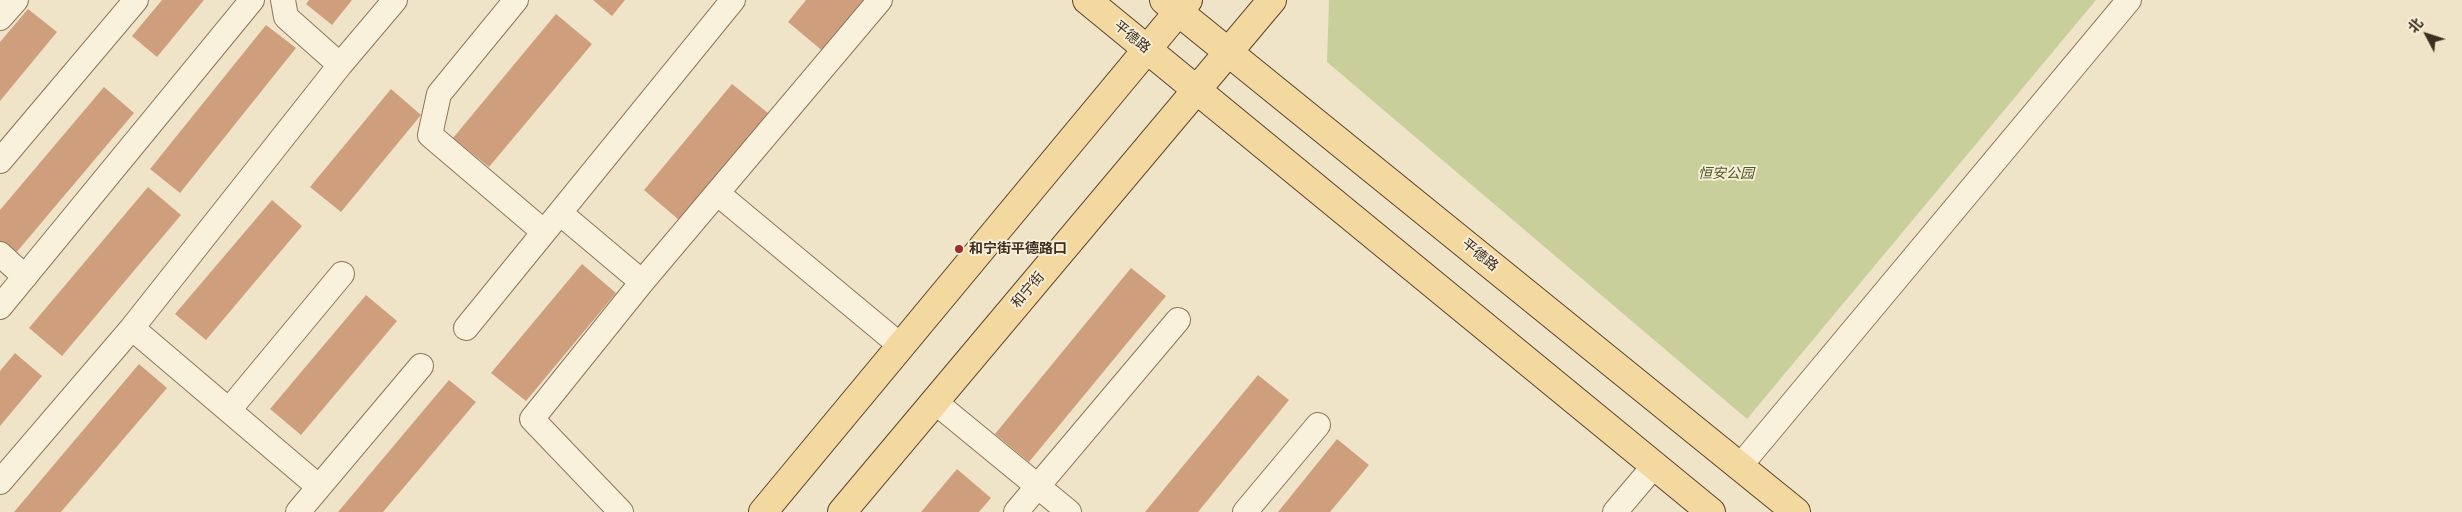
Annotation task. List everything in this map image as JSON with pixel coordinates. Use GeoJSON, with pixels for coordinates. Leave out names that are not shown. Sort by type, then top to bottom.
{"type":"FeatureCollection","features":[{"type":"Feature","properties":{"kind":"main road","name":"平德路"},"geometry":{"type":"LineString","coordinates":[[1087,0],[1710,512]]}},
{"type":"Feature","properties":{"kind":"main road","name":"和宁街"},"geometry":{"type":"LineString","coordinates":[[842,512],[1272,0]]}},
{"type":"Feature","properties":{"kind":"main road","name":"平德路"},"geometry":{"type":"LineString","coordinates":[[1176,4],[1230,51],[1796,512]]}},
{"type":"Feature","properties":{"kind":"main road"},"geometry":{"type":"LineString","coordinates":[[763,512],[1147,50],[1176,4]]}},
{"type":"Feature","properties":{"kind":"lane"},"geometry":{"type":"LineString","coordinates":[[0,18],[16,0]]}},
{"type":"Feature","properties":{"kind":"lane"},"geometry":{"type":"LineString","coordinates":[[0,161],[136,0]]}},
{"type":"Feature","properties":{"kind":"lane"},"geometry":{"type":"LineString","coordinates":[[0,307],[252,0]]}},
{"type":"Feature","properties":{"kind":"lane"},"geometry":{"type":"LineString","coordinates":[[283,0],[286,17],[340,65]]}},
{"type":"Feature","properties":{"kind":"lane"},"geometry":{"type":"LineString","coordinates":[[0,482],[132,328],[340,65],[395,0]]}},
{"type":"Feature","properties":{"kind":"lane"},"geometry":{"type":"LineString","coordinates":[[516,0],[438,94],[430,135],[544,232]]}},
{"type":"Feature","properties":{"kind":"lane"},"geometry":{"type":"LineString","coordinates":[[466,328],[733,0]]}},
{"type":"Feature","properties":{"kind":"lane"},"geometry":{"type":"LineString","coordinates":[[621,512],[532,419],[642,282],[880,0]]}},
{"type":"Feature","properties":{"kind":"lane"},"geometry":{"type":"LineString","coordinates":[[1740,466],[2129,0]]}},
{"type":"Feature","properties":{"kind":"lane"},"geometry":{"type":"LineString","coordinates":[[717,193],[901,346]]}},
{"type":"Feature","properties":{"kind":"lane"},"geometry":{"type":"LineString","coordinates":[[560,213],[642,282]]}},
{"type":"Feature","properties":{"kind":"lane"},"geometry":{"type":"LineString","coordinates":[[0,254],[25,277]]}},
{"type":"Feature","properties":{"kind":"lane"},"geometry":{"type":"LineString","coordinates":[[229,410],[342,274]]}},
{"type":"Feature","properties":{"kind":"lane"},"geometry":{"type":"LineString","coordinates":[[1016,512],[1178,320]]}},
{"type":"Feature","properties":{"kind":"lane"},"geometry":{"type":"LineString","coordinates":[[132,328],[319,487]]}},
{"type":"Feature","properties":{"kind":"lane"},"geometry":{"type":"LineString","coordinates":[[298,512],[421,366]]}},
{"type":"Feature","properties":{"kind":"lane"},"geometry":{"type":"LineString","coordinates":[[934,402],[1069,512]]}},
{"type":"Feature","properties":{"kind":"lane"},"geometry":{"type":"LineString","coordinates":[[1245,512],[1318,425]]}},
{"type":"Feature","properties":{"kind":"lane"},"geometry":{"type":"LineString","coordinates":[[1616,512],[1654,466]]}},
{"type":"Feature","properties":{"kind":"green space","name":"恒安公园"},"geometry":{"type":"Polygon","coordinates":[[[1329,0],[2096,0],[1747,419],[1327,62],[1329,0]]]}},
{"type":"Feature","properties":{"kind":"building"},"geometry":{"type":"Polygon","coordinates":[[[162,0],[204,0],[157,57],[132,36],[162,0]]]}},
{"type":"Feature","properties":{"kind":"building"},"geometry":{"type":"Polygon","coordinates":[[[309,0],[352,0],[332,25],[306,4],[309,0]]]}},
{"type":"Feature","properties":{"kind":"building"},"geometry":{"type":"Polygon","coordinates":[[[593,0],[625,0],[612,16],[593,0]]]}},
{"type":"Feature","properties":{"kind":"building"},"geometry":{"type":"Polygon","coordinates":[[[806,0],[869,0],[825,53],[788,22],[806,0]]]}},
{"type":"Feature","properties":{"kind":"building"},"geometry":{"type":"Polygon","coordinates":[[[28,9],[57,32],[0,101],[0,42],[28,9]]]}},
{"type":"Feature","properties":{"kind":"building"},"geometry":{"type":"Polygon","coordinates":[[[556,14],[592,44],[489,167],[453,138],[556,14]]]}},
{"type":"Feature","properties":{"kind":"building"},"geometry":{"type":"Polygon","coordinates":[[[266,25],[296,48],[180,193],[150,169],[266,25]]]}},
{"type":"Feature","properties":{"kind":"building"},"geometry":{"type":"Polygon","coordinates":[[[732,84],[768,113],[679,220],[644,190],[732,84]]]}},
{"type":"Feature","properties":{"kind":"building"},"geometry":{"type":"Polygon","coordinates":[[[104,87],[134,113],[15,254],[0,241],[0,210],[104,87]]]}},
{"type":"Feature","properties":{"kind":"building"},"geometry":{"type":"Polygon","coordinates":[[[391,89],[421,115],[341,212],[310,187],[391,89]]]}},
{"type":"Feature","properties":{"kind":"building"},"geometry":{"type":"Polygon","coordinates":[[[148,187],[181,215],[62,356],[29,328],[148,187]]]}},
{"type":"Feature","properties":{"kind":"building"},"geometry":{"type":"Polygon","coordinates":[[[272,200],[302,226],[206,340],[175,314],[272,200]]]}},
{"type":"Feature","properties":{"kind":"building"},"geometry":{"type":"Polygon","coordinates":[[[582,264],[616,293],[526,401],[491,373],[582,264]]]}},
{"type":"Feature","properties":{"kind":"building"},"geometry":{"type":"Polygon","coordinates":[[[1131,268],[1166,296],[1029,462],[995,434],[1131,268]]]}},
{"type":"Feature","properties":{"kind":"building"},"geometry":{"type":"Polygon","coordinates":[[[366,295],[397,321],[301,435],[270,409],[366,295]]]}},
{"type":"Feature","properties":{"kind":"building"},"geometry":{"type":"Polygon","coordinates":[[[15,353],[42,376],[0,426],[0,371],[15,353]]]}},
{"type":"Feature","properties":{"kind":"building"},"geometry":{"type":"Polygon","coordinates":[[[139,364],[167,388],[61,512],[14,512],[139,364]]]}},
{"type":"Feature","properties":{"kind":"building"},"geometry":{"type":"Polygon","coordinates":[[[1258,375],[1289,400],[1198,512],[1145,512],[1258,375]]]}},
{"type":"Feature","properties":{"kind":"building"},"geometry":{"type":"Polygon","coordinates":[[[449,380],[476,402],[383,512],[338,512],[449,380]]]}},
{"type":"Feature","properties":{"kind":"building"},"geometry":{"type":"Polygon","coordinates":[[[1337,439],[1369,465],[1330,512],[1278,512],[1337,439]]]}},
{"type":"Feature","properties":{"kind":"building"},"geometry":{"type":"Polygon","coordinates":[[[957,469],[991,498],[979,512],[921,512],[957,469]]]}},
{"type":"Feature","properties":{"kind":"place","name":"和宁街平德路口"},"geometry":{"type":"Point","coordinates":[959,249]}}]}
